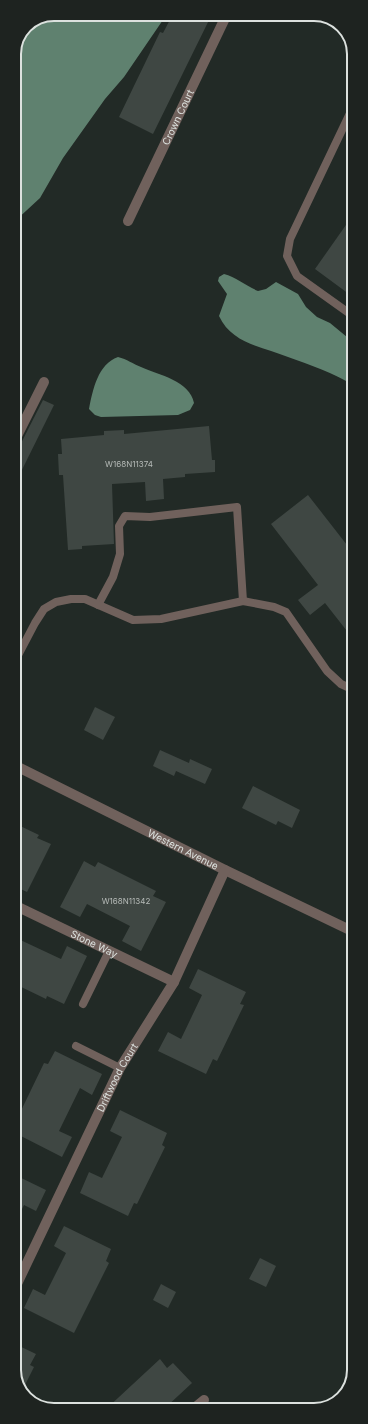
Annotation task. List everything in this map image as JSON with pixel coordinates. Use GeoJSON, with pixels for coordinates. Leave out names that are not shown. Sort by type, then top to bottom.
{"type":"FeatureCollection","features":[{"type":"Feature","properties":{"kind":"street","name":"Crown Court"},"geometry":{"type":"LineString","coordinates":[[128,221],[224,21]]}},
{"type":"Feature","properties":{"kind":"street"},"geometry":{"type":"LineString","coordinates":[[21,428],[44,382]]}},
{"type":"Feature","properties":{"kind":"street","name":"Western Avenue"},"geometry":{"type":"LineString","coordinates":[[21,768],[347,929]]}},
{"type":"Feature","properties":{"kind":"street","name":"Driftwood Court"},"geometry":{"type":"LineString","coordinates":[[21,1275],[120,1068],[174,982],[225,870]]}},
{"type":"Feature","properties":{"kind":"street","name":"Stone Way"},"geometry":{"type":"LineString","coordinates":[[21,908],[174,982]]}},
{"type":"Feature","properties":{"kind":"street"},"geometry":{"type":"LineString","coordinates":[[201,1403],[204,1400]]}},
{"type":"Feature","properties":{"kind":"lane"},"geometry":{"type":"LineString","coordinates":[[347,120],[290,239],[288,256],[297,276],[347,312]]}},
{"type":"Feature","properties":{"kind":"lane"},"geometry":{"type":"LineString","coordinates":[[98,605],[113,577],[120,554],[119,526],[125,516],[150,517],[238,507],[243,601]]}},
{"type":"Feature","properties":{"kind":"lane"},"geometry":{"type":"LineString","coordinates":[[21,649],[35,622],[44,609],[56,602],[71,599],[85,599],[133,620],[161,619],[243,601],[274,607],[286,612],[328,671],[341,684],[347,687]]}},
{"type":"Feature","properties":{"kind":"lane"},"geometry":{"type":"LineString","coordinates":[[83,1004],[109,951]]}},
{"type":"Feature","properties":{"kind":"lane"},"geometry":{"type":"LineString","coordinates":[[76,1046],[120,1068]]}},
{"type":"Feature","properties":{"kind":"shaded area"},"geometry":{"type":"Polygon","coordinates":[[[54,21],[162,21],[124,77],[105,99],[63,158],[40,198],[21,216],[21,54],[23,41],[26,35],[35,26],[41,23],[54,21]]]}},
{"type":"Feature","properties":{"kind":"shaded area"},"geometry":{"type":"Polygon","coordinates":[[[224,274],[233,277],[258,291],[266,289],[276,282],[298,294],[306,307],[317,317],[330,323],[347,337],[347,382],[322,370],[249,343],[232,333],[219,316],[227,294],[218,281],[219,277],[224,274]]]}},
{"type":"Feature","properties":{"kind":"shaded area"},"geometry":{"type":"Polygon","coordinates":[[[118,357],[165,376],[187,389],[194,403],[190,410],[178,415],[101,417],[95,415],[89,409],[92,393],[101,371],[111,360],[118,357]]]}},
{"type":"Feature","properties":{"kind":"building"},"geometry":{"type":"Polygon","coordinates":[[[169,21],[209,21],[153,134],[119,117],[160,32],[163,33],[169,21]]]}},
{"type":"Feature","properties":{"kind":"building"},"geometry":{"type":"Polygon","coordinates":[[[347,224],[347,293],[315,269],[347,224]]]}},
{"type":"Feature","properties":{"kind":"building"},"geometry":{"type":"Polygon","coordinates":[[[43,400],[54,405],[21,472],[21,443],[43,400]]]}},
{"type":"Feature","properties":{"kind":"building"},"geometry":{"type":"Polygon","coordinates":[[[209,426],[212,460],[215,460],[215,472],[185,474],[185,477],[163,479],[164,499],[146,501],[145,482],[112,484],[114,544],[82,546],[82,549],[68,550],[63,475],[59,475],[58,454],[62,454],[61,439],[104,435],[104,431],[124,430],[124,434],[209,426]]]}},
{"type":"Feature","properties":{"kind":"building"},"geometry":{"type":"Polygon","coordinates":[[[308,495],[347,545],[347,631],[325,603],[310,615],[298,600],[318,585],[271,524],[308,495]]]}},
{"type":"Feature","properties":{"kind":"building"},"geometry":{"type":"Polygon","coordinates":[[[95,707],[115,717],[103,740],[84,730],[95,707]]]}},
{"type":"Feature","properties":{"kind":"building"},"geometry":{"type":"Polygon","coordinates":[[[160,750],[189,763],[190,759],[212,769],[205,784],[176,771],[174,776],[153,766],[160,750]]]}},
{"type":"Feature","properties":{"kind":"building"},"geometry":{"type":"Polygon","coordinates":[[[253,786],[300,810],[292,828],[278,821],[276,825],[242,808],[253,786]]]}},
{"type":"Feature","properties":{"kind":"building"},"geometry":{"type":"Polygon","coordinates":[[[21,826],[39,835],[37,838],[51,844],[27,892],[21,889],[21,826]]]}},
{"type":"Feature","properties":{"kind":"building"},"geometry":{"type":"Polygon","coordinates":[[[84,861],[95,867],[98,862],[156,891],[153,896],[166,902],[141,951],[122,941],[130,926],[87,904],[80,917],[60,907],[84,861]]]}},
{"type":"Feature","properties":{"kind":"building"},"geometry":{"type":"Polygon","coordinates":[[[21,940],[61,959],[67,946],[87,956],[64,1004],[47,996],[46,999],[21,987],[21,940]]]}},
{"type":"Feature","properties":{"kind":"building"},"geometry":{"type":"Polygon","coordinates":[[[198,969],[246,992],[240,1004],[244,1005],[217,1061],[213,1059],[206,1074],[158,1051],[168,1032],[181,1039],[202,995],[189,988],[198,969]]]}},
{"type":"Feature","properties":{"kind":"building"},"geometry":{"type":"Polygon","coordinates":[[[55,1051],[102,1074],[92,1095],[80,1088],[59,1131],[72,1137],[62,1157],[21,1136],[21,1111],[44,1063],[48,1064],[55,1051]]]}},
{"type":"Feature","properties":{"kind":"building"},"geometry":{"type":"Polygon","coordinates":[[[120,1110],[167,1133],[162,1145],[165,1147],[137,1204],[134,1203],[128,1216],[80,1193],[89,1172],[102,1178],[122,1137],[110,1131],[120,1110]]]}},
{"type":"Feature","properties":{"kind":"building"},"geometry":{"type":"Polygon","coordinates":[[[21,1178],[46,1190],[36,1211],[24,1205],[21,1211],[21,1178]]]}},
{"type":"Feature","properties":{"kind":"building"},"geometry":{"type":"Polygon","coordinates":[[[64,1226],[111,1249],[106,1261],[109,1263],[74,1333],[24,1308],[33,1289],[45,1295],[66,1253],[54,1246],[64,1226]]]}},
{"type":"Feature","properties":{"kind":"building"},"geometry":{"type":"Polygon","coordinates":[[[260,1258],[276,1266],[266,1287],[249,1279],[260,1258]]]}},
{"type":"Feature","properties":{"kind":"building"},"geometry":{"type":"Polygon","coordinates":[[[161,1284],[176,1292],[168,1308],[153,1300],[161,1284]]]}},
{"type":"Feature","properties":{"kind":"building"},"geometry":{"type":"Polygon","coordinates":[[[21,1347],[36,1354],[30,1365],[34,1367],[24,1386],[21,1370],[21,1347]]]}},
{"type":"Feature","properties":{"kind":"building"},"geometry":{"type":"Polygon","coordinates":[[[160,1359],[167,1368],[173,1363],[192,1383],[170,1403],[113,1403],[160,1359]]]}}]}
